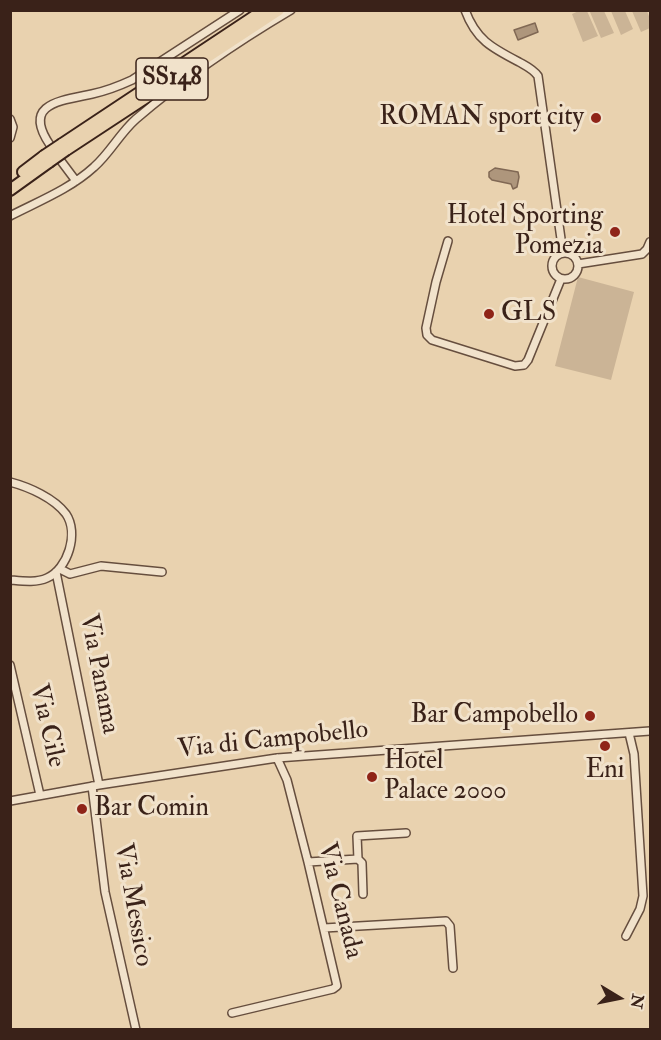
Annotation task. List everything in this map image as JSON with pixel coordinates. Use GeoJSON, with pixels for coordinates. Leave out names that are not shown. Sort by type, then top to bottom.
{"type":"FeatureCollection","features":[{"type":"Feature","properties":{"kind":"highway"},"geometry":{"type":"LineString","coordinates":[[238,27],[255,10]]}},
{"type":"Feature","properties":{"kind":"highway"},"geometry":{"type":"LineString","coordinates":[[10,181],[47,159],[264,10]]}},
{"type":"Feature","properties":{"kind":"highway","name":"SS148"},"geometry":{"type":"LineString","coordinates":[[60,150],[280,10]]}},
{"type":"Feature","properties":{"kind":"highway"},"geometry":{"type":"LineString","coordinates":[[239,44],[280,10]]}},
{"type":"Feature","properties":{"kind":"highway"},"geometry":{"type":"LineString","coordinates":[[10,190],[47,159]]}},
{"type":"Feature","properties":{"kind":"street"},"geometry":{"type":"LineString","coordinates":[[76,181],[60,150],[42,132],[41,114],[47,106],[113,88],[132,80],[240,10]]}},
{"type":"Feature","properties":{"kind":"street"},"geometry":{"type":"LineString","coordinates":[[10,216],[76,181],[99,162],[135,120],[171,90],[291,10]]}},
{"type":"Feature","properties":{"kind":"street"},"geometry":{"type":"LineString","coordinates":[[465,10],[479,38],[538,76],[563,253]]}},
{"type":"Feature","properties":{"kind":"street"},"geometry":{"type":"LineString","coordinates":[[10,119],[13,127],[10,138]]}},
{"type":"Feature","properties":{"kind":"street"},"geometry":{"type":"LineString","coordinates":[[448,241],[426,328],[427,335],[432,340],[515,366],[524,365],[529,358],[561,279]]}},
{"type":"Feature","properties":{"kind":"street"},"geometry":{"type":"LineString","coordinates":[[578,264],[642,254],[651,242]]}},
{"type":"Feature","properties":{"kind":"street"},"geometry":{"type":"LineString","coordinates":[[563,253],[573,256],[578,264],[574,276],[566,280],[554,274],[552,266],[555,257],[563,253]]}},
{"type":"Feature","properties":{"kind":"street"},"geometry":{"type":"LineString","coordinates":[[10,482],[42,495],[62,510],[72,529],[68,553],[58,570],[41,580],[10,580]]}},
{"type":"Feature","properties":{"kind":"street"},"geometry":{"type":"LineString","coordinates":[[58,570],[70,574],[101,566],[162,572]]}},
{"type":"Feature","properties":{"kind":"street","name":"Via Panama"},"geometry":{"type":"LineString","coordinates":[[58,570],[96,785]]}},
{"type":"Feature","properties":{"kind":"street","name":"Via Cile"},"geometry":{"type":"LineString","coordinates":[[10,665],[40,795]]}},
{"type":"Feature","properties":{"kind":"street","name":"Via di Campobello"},"geometry":{"type":"LineString","coordinates":[[10,801],[96,785],[277,758],[651,731]]}},
{"type":"Feature","properties":{"kind":"street"},"geometry":{"type":"LineString","coordinates":[[626,936],[644,896],[634,754],[629,733]]}},
{"type":"Feature","properties":{"kind":"street","name":"Via Canada"},"geometry":{"type":"LineString","coordinates":[[232,1012],[336,988],[338,985],[287,780],[277,758]]}},
{"type":"Feature","properties":{"kind":"street","name":"Via Messico"},"geometry":{"type":"LineString","coordinates":[[96,785],[106,898],[136,1029]]}},
{"type":"Feature","properties":{"kind":"street"},"geometry":{"type":"LineString","coordinates":[[363,894],[362,863],[358,859],[358,836],[406,833]]}},
{"type":"Feature","properties":{"kind":"street"},"geometry":{"type":"LineString","coordinates":[[308,862],[358,859]]}},
{"type":"Feature","properties":{"kind":"street"},"geometry":{"type":"LineString","coordinates":[[324,928],[446,921],[450,926],[453,968]]}},
{"type":"Feature","properties":{"kind":"shaded area"},"geometry":{"type":"Polygon","coordinates":[[[581,10],[587,11],[598,36],[583,42],[572,14],[581,10]]]}},
{"type":"Feature","properties":{"kind":"shaded area"},"geometry":{"type":"Polygon","coordinates":[[[604,11],[614,33],[601,38],[590,12],[604,11]]]}},
{"type":"Feature","properties":{"kind":"shaded area"},"geometry":{"type":"Polygon","coordinates":[[[611,11],[625,11],[633,29],[621,35],[611,11]]]}},
{"type":"Feature","properties":{"kind":"shaded area"},"geometry":{"type":"Polygon","coordinates":[[[632,11],[647,11],[650,28],[641,32],[632,11]]]}},
{"type":"Feature","properties":{"kind":"shaded area"},"geometry":{"type":"Polygon","coordinates":[[[535,23],[538,32],[518,40],[514,30],[535,23]]]}},
{"type":"Feature","properties":{"kind":"shaded area"},"geometry":{"type":"Polygon","coordinates":[[[495,168],[518,172],[517,187],[513,189],[511,184],[492,180],[489,172],[495,168]]]}},
{"type":"Feature","properties":{"kind":"shaded area"},"geometry":{"type":"Polygon","coordinates":[[[578,277],[634,292],[611,380],[555,366],[578,277]]]}},
{"type":"Feature","properties":{"kind":"place","name":"ROMAN sport city"},"geometry":{"type":"Point","coordinates":[596,118]}},
{"type":"Feature","properties":{"kind":"place","name":"Hotel Sporting Pomezia"},"geometry":{"type":"Point","coordinates":[615,232]}},
{"type":"Feature","properties":{"kind":"place","name":"GLS"},"geometry":{"type":"Point","coordinates":[489,314]}},
{"type":"Feature","properties":{"kind":"place","name":"Bar Campobello"},"geometry":{"type":"Point","coordinates":[590,716]}},
{"type":"Feature","properties":{"kind":"place","name":"Eni"},"geometry":{"type":"Point","coordinates":[605,746]}},
{"type":"Feature","properties":{"kind":"place","name":"Hotel Palace 2000"},"geometry":{"type":"Point","coordinates":[372,777]}},
{"type":"Feature","properties":{"kind":"place","name":"Bar Comin"},"geometry":{"type":"Point","coordinates":[82,809]}}]}
